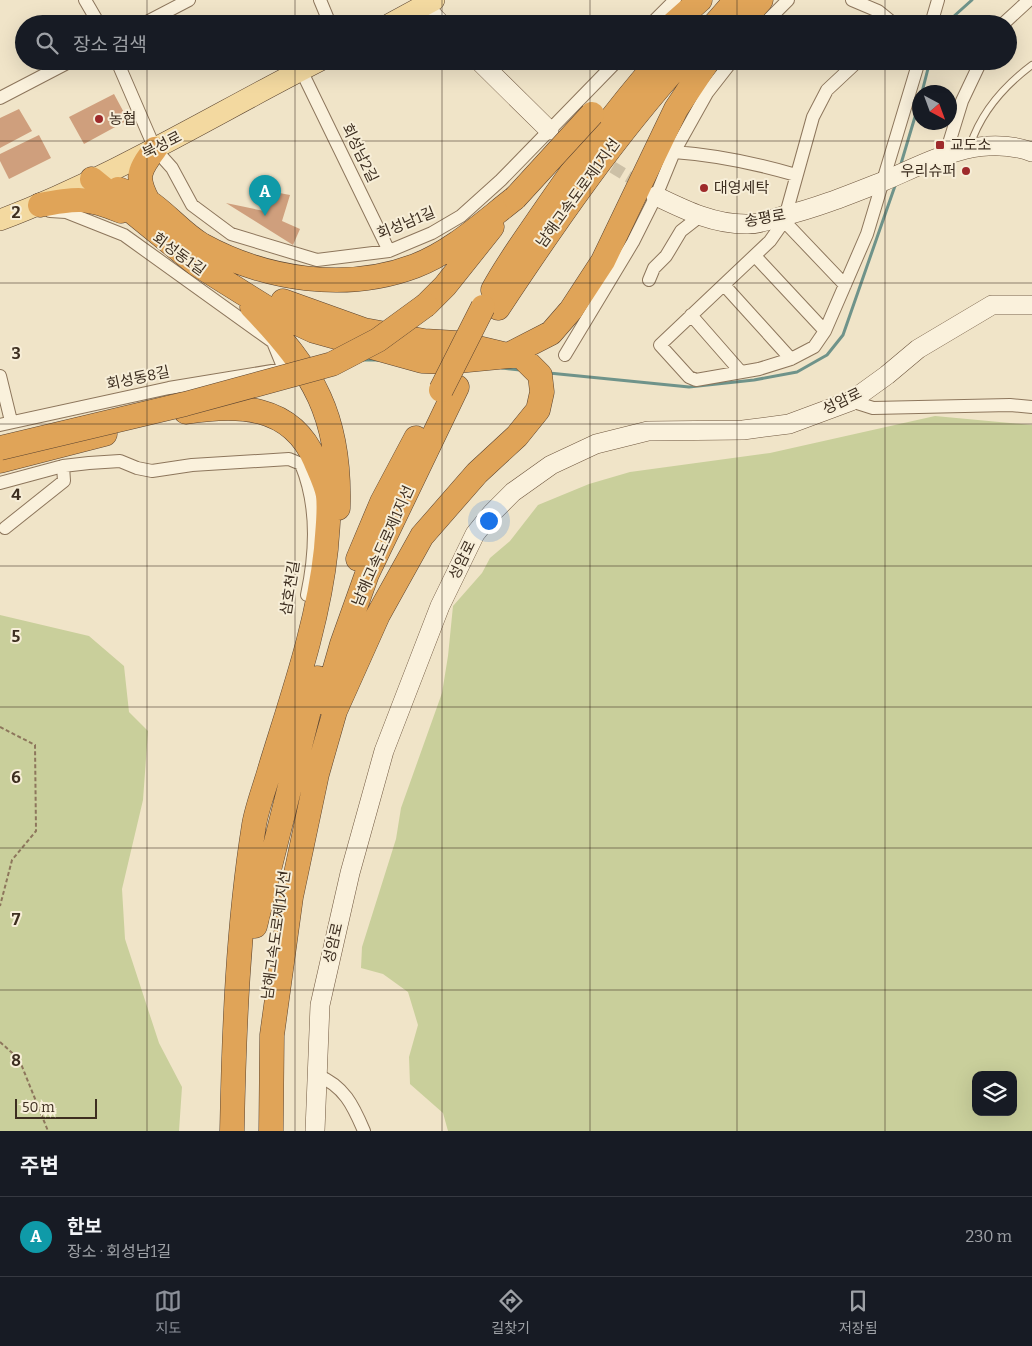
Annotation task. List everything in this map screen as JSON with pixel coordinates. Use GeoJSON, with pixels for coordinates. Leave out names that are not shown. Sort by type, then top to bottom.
{"type":"FeatureCollection","features":[{"type":"Feature","properties":{"kind":"highway"},"geometry":{"type":"LineString","coordinates":[[684,15],[700,0]]}},
{"type":"Feature","properties":{"kind":"highway"},"geometry":{"type":"LineString","coordinates":[[701,15],[714,0]]}},
{"type":"Feature","properties":{"kind":"highway"},"geometry":{"type":"LineString","coordinates":[[723,15],[736,0]]}},
{"type":"Feature","properties":{"kind":"highway"},"geometry":{"type":"LineString","coordinates":[[748,15],[761,0]]}},
{"type":"Feature","properties":{"kind":"highway"},"geometry":{"type":"LineString","coordinates":[[0,448],[194,402],[332,364],[378,340],[426,305],[445,286],[515,198],[632,70]]}},
{"type":"Feature","properties":{"kind":"highway","name":"남해고속도로제1지선"},"geometry":{"type":"LineString","coordinates":[[245,1131],[245,1014],[253,933],[294,762],[332,627],[348,583],[382,502],[449,388],[491,308],[512,256],[571,170],[618,108],[651,70]]}},
{"type":"Feature","properties":{"kind":"highway","name":"남해고속도로제1지선"},"geometry":{"type":"LineString","coordinates":[[491,308],[649,98],[674,70]]}},
{"type":"Feature","properties":{"kind":"highway"},"geometry":{"type":"LineString","coordinates":[[118,189],[144,210],[196,263],[275,313],[314,331],[407,358],[447,362],[518,358],[551,333],[571,310],[647,195],[676,109],[702,70]]}},
{"type":"Feature","properties":{"kind":"highway"},"geometry":{"type":"LineString","coordinates":[[144,210],[139,184],[142,166],[155,149]]}},
{"type":"Feature","properties":{"kind":"highway"},"geometry":{"type":"LineString","coordinates":[[92,179],[200,244],[230,259],[268,271],[332,281],[380,276],[416,266],[455,244],[515,198]]}},
{"type":"Feature","properties":{"kind":"highway"},"geometry":{"type":"LineString","coordinates":[[92,179],[118,189],[215,263],[281,300],[364,330],[424,341],[457,343],[518,358],[540,374],[542,392],[538,410],[517,436],[477,474],[422,536],[378,615],[336,711],[317,774],[291,897],[272,1035],[271,1131]]}},
{"type":"Feature","properties":{"kind":"highway"},"geometry":{"type":"LineString","coordinates":[[34,207],[75,198],[144,210]]}},
{"type":"Feature","properties":{"kind":"highway"},"geometry":{"type":"LineString","coordinates":[[219,278],[251,306],[290,358],[314,382],[327,410],[339,479],[336,558],[323,618],[269,805],[260,863],[253,933]]}},
{"type":"Feature","properties":{"kind":"highway","name":"남해고속도로제1지선"},"geometry":{"type":"LineString","coordinates":[[260,1131],[267,993],[282,882],[314,740],[342,644],[367,574],[449,388]]}},
{"type":"Feature","properties":{"kind":"highway"},"geometry":{"type":"LineString","coordinates":[[0,461],[168,416],[218,407],[264,412],[285,423],[308,444],[328,494],[328,530],[323,573],[310,636],[254,823],[240,948],[232,1131]]}},
{"type":"Feature","properties":{"kind":"main road"},"geometry":{"type":"LineString","coordinates":[[406,15],[428,3],[435,15]]}},
{"type":"Feature","properties":{"kind":"main road","name":"북성로"},"geometry":{"type":"LineString","coordinates":[[0,220],[34,207],[155,149],[303,70]]}},
{"type":"Feature","properties":{"kind":"main road"},"geometry":{"type":"LineString","coordinates":[[488,70],[552,132]]}},
{"type":"Feature","properties":{"kind":"main road"},"geometry":{"type":"LineString","coordinates":[[946,153],[970,147],[1017,146],[1032,152]]}},
{"type":"Feature","properties":{"kind":"main road","name":"송평로"},"geometry":{"type":"LineString","coordinates":[[647,195],[699,217],[747,225],[785,218],[882,181],[946,153]]}},
{"type":"Feature","properties":{"kind":"main road","name":"성암로"},"geometry":{"type":"LineString","coordinates":[[315,1131],[320,1005],[350,873],[384,751],[440,606],[475,534],[492,513],[514,492],[551,465],[596,444],[648,431],[742,430],[789,424],[851,401],[887,375],[918,349],[992,305],[1032,305]]}},
{"type":"Feature","properties":{"kind":"street"},"geometry":{"type":"LineString","coordinates":[[85,0],[93,15]]}},
{"type":"Feature","properties":{"kind":"street"},"geometry":{"type":"LineString","coordinates":[[160,15],[189,0]]}},
{"type":"Feature","properties":{"kind":"street"},"geometry":{"type":"LineString","coordinates":[[320,0],[326,15]]}},
{"type":"Feature","properties":{"kind":"street"},"geometry":{"type":"LineString","coordinates":[[660,15],[675,0]]}},
{"type":"Feature","properties":{"kind":"street"},"geometry":{"type":"LineString","coordinates":[[773,15],[788,0]]}},
{"type":"Feature","properties":{"kind":"street"},"geometry":{"type":"LineString","coordinates":[[852,0],[883,15]]}},
{"type":"Feature","properties":{"kind":"street"},"geometry":{"type":"LineString","coordinates":[[934,15],[938,0]]}},
{"type":"Feature","properties":{"kind":"street"},"geometry":{"type":"LineString","coordinates":[[1012,15],[1030,0]]}},
{"type":"Feature","properties":{"kind":"street"},"geometry":{"type":"LineString","coordinates":[[0,98],[54,70]]}},
{"type":"Feature","properties":{"kind":"street","name":"회성남1길"},"geometry":{"type":"LineString","coordinates":[[122,70],[155,149],[172,168],[192,205],[231,234],[317,260],[389,251],[432,233],[461,216],[552,132],[608,70]]}},
{"type":"Feature","properties":{"kind":"street","name":"회성남2길"},"geometry":{"type":"LineString","coordinates":[[312,70],[389,251]]}},
{"type":"Feature","properties":{"kind":"street"},"geometry":{"type":"LineString","coordinates":[[565,355],[633,242],[647,195],[707,93],[725,70]]}},
{"type":"Feature","properties":{"kind":"street"},"geometry":{"type":"LineString","coordinates":[[848,70],[826,90],[813,117],[785,218],[773,238],[660,345],[689,377],[696,380],[792,359],[814,347],[825,331],[867,234],[916,70]]}},
{"type":"Feature","properties":{"kind":"street"},"geometry":{"type":"LineString","coordinates":[[946,153],[962,101],[977,70]]}},
{"type":"Feature","properties":{"kind":"street"},"geometry":{"type":"LineString","coordinates":[[674,152],[752,162],[796,175]]}},
{"type":"Feature","properties":{"kind":"street","name":"회성동1길"},"geometry":{"type":"LineString","coordinates":[[34,207],[66,212],[124,235],[273,342],[290,358]]}},
{"type":"Feature","properties":{"kind":"street"},"geometry":{"type":"LineString","coordinates":[[649,280],[654,268],[666,256],[681,231],[699,217]]}},
{"type":"Feature","properties":{"kind":"street"},"geometry":{"type":"LineString","coordinates":[[785,218],[845,285]]}},
{"type":"Feature","properties":{"kind":"street"},"geometry":{"type":"LineString","coordinates":[[755,256],[825,331]]}},
{"type":"Feature","properties":{"kind":"street"},"geometry":{"type":"LineString","coordinates":[[724,285],[792,359]]}},
{"type":"Feature","properties":{"kind":"street"},"geometry":{"type":"LineString","coordinates":[[691,315],[740,371]]}},
{"type":"Feature","properties":{"kind":"street","name":"회성동8길"},"geometry":{"type":"LineString","coordinates":[[6,423],[169,388],[290,358]]}},
{"type":"Feature","properties":{"kind":"street"},"geometry":{"type":"LineString","coordinates":[[0,376],[6,423]]}},
{"type":"Feature","properties":{"kind":"street"},"geometry":{"type":"LineString","coordinates":[[851,401],[874,408],[1010,405],[1032,407]]}},
{"type":"Feature","properties":{"kind":"street","name":"삼호천길"},"geometry":{"type":"LineString","coordinates":[[0,483],[63,466],[120,461],[137,468],[152,470],[192,465],[289,459],[301,464],[308,481],[314,515],[309,584],[295,657],[259,781],[246,839],[230,966],[229,1018]]}},
{"type":"Feature","properties":{"kind":"street"},"geometry":{"type":"LineString","coordinates":[[5,528],[35,502],[64,482],[63,466]]}},
{"type":"Feature","properties":{"kind":"street"},"geometry":{"type":"LineString","coordinates":[[317,1075],[332,1081],[347,1097],[364,1131]]}},
{"type":"Feature","properties":{"kind":"lane"},"geometry":{"type":"LineString","coordinates":[[970,147],[977,125],[990,106],[1013,79],[1032,65]]}},
{"type":"Feature","properties":{"kind":"path"},"geometry":{"type":"LineString","coordinates":[[0,727],[35,745],[37,806],[36,831],[12,860],[0,906]]}},
{"type":"Feature","properties":{"kind":"path"},"geometry":{"type":"LineString","coordinates":[[0,1042],[19,1059],[48,1131]]}},
{"type":"Feature","properties":{"kind":"green space"},"geometry":{"type":"Polygon","coordinates":[[[935,416],[1032,425],[1032,1131],[448,1131],[443,1113],[410,1084],[409,1057],[418,1025],[408,992],[383,974],[361,968],[362,947],[396,839],[401,808],[442,693],[453,606],[482,573],[490,558],[510,541],[538,505],[589,484],[630,472],[770,453],[935,416]]]}},
{"type":"Feature","properties":{"kind":"green space"},"geometry":{"type":"Polygon","coordinates":[[[0,615],[89,636],[124,666],[129,712],[148,731],[143,800],[122,889],[125,939],[159,1043],[182,1087],[179,1131],[0,1131],[0,615]]]}},
{"type":"Feature","properties":{"kind":"building","name":"농협"},"geometry":{"type":"Polygon","coordinates":[[[114,94],[128,120],[84,144],[69,117],[114,94]]]}},
{"type":"Feature","properties":{"kind":"building"},"geometry":{"type":"Polygon","coordinates":[[[19,109],[32,131],[0,148],[0,118],[19,109]]]}},
{"type":"Feature","properties":{"kind":"building"},"geometry":{"type":"Polygon","coordinates":[[[39,135],[51,158],[9,179],[0,161],[0,154],[39,135]]]}},
{"type":"Feature","properties":{"kind":"building"},"geometry":{"type":"Polygon","coordinates":[[[269,191],[290,195],[282,221],[300,229],[293,245],[226,203],[264,211],[269,191]]]}},
{"type":"Feature","properties":{"kind":"waterway"},"geometry":{"type":"LineString","coordinates":[[955,15],[972,0]]}},
{"type":"Feature","properties":{"kind":"waterway"},"geometry":{"type":"LineString","coordinates":[[924,85],[928,70]]}},
{"type":"Feature","properties":{"kind":"waterway"},"geometry":{"type":"LineString","coordinates":[[900,167],[912,127]]}},
{"type":"Feature","properties":{"kind":"waterway"},"geometry":{"type":"LineString","coordinates":[[549,373],[689,387],[754,380],[797,372],[827,355],[843,335],[896,183]]}},
{"type":"Feature","properties":{"kind":"waterway"},"geometry":{"type":"LineString","coordinates":[[362,360],[378,360]]}},
{"type":"Feature","properties":{"kind":"waterway"},"geometry":{"type":"LineString","coordinates":[[502,368],[520,370]]}},
{"type":"Feature","properties":{"kind":"tunnel"},"geometry":{"type":"LineString","coordinates":[[597,158],[644,186]]}},
{"type":"Feature","properties":{"kind":"place","name":"농협"},"geometry":{"type":"Point","coordinates":[99,119]}},
{"type":"Feature","properties":{"kind":"place","name":"교도소"},"geometry":{"type":"Point","coordinates":[940,145]}},
{"type":"Feature","properties":{"kind":"place","name":"우리슈퍼"},"geometry":{"type":"Point","coordinates":[966,171]}},
{"type":"Feature","properties":{"kind":"place","name":"대영세탁"},"geometry":{"type":"Point","coordinates":[704,188]}},
{"type":"Feature","properties":{"kind":"place","name":"한보"},"geometry":{"type":"Point","coordinates":[265,216]}}]}
